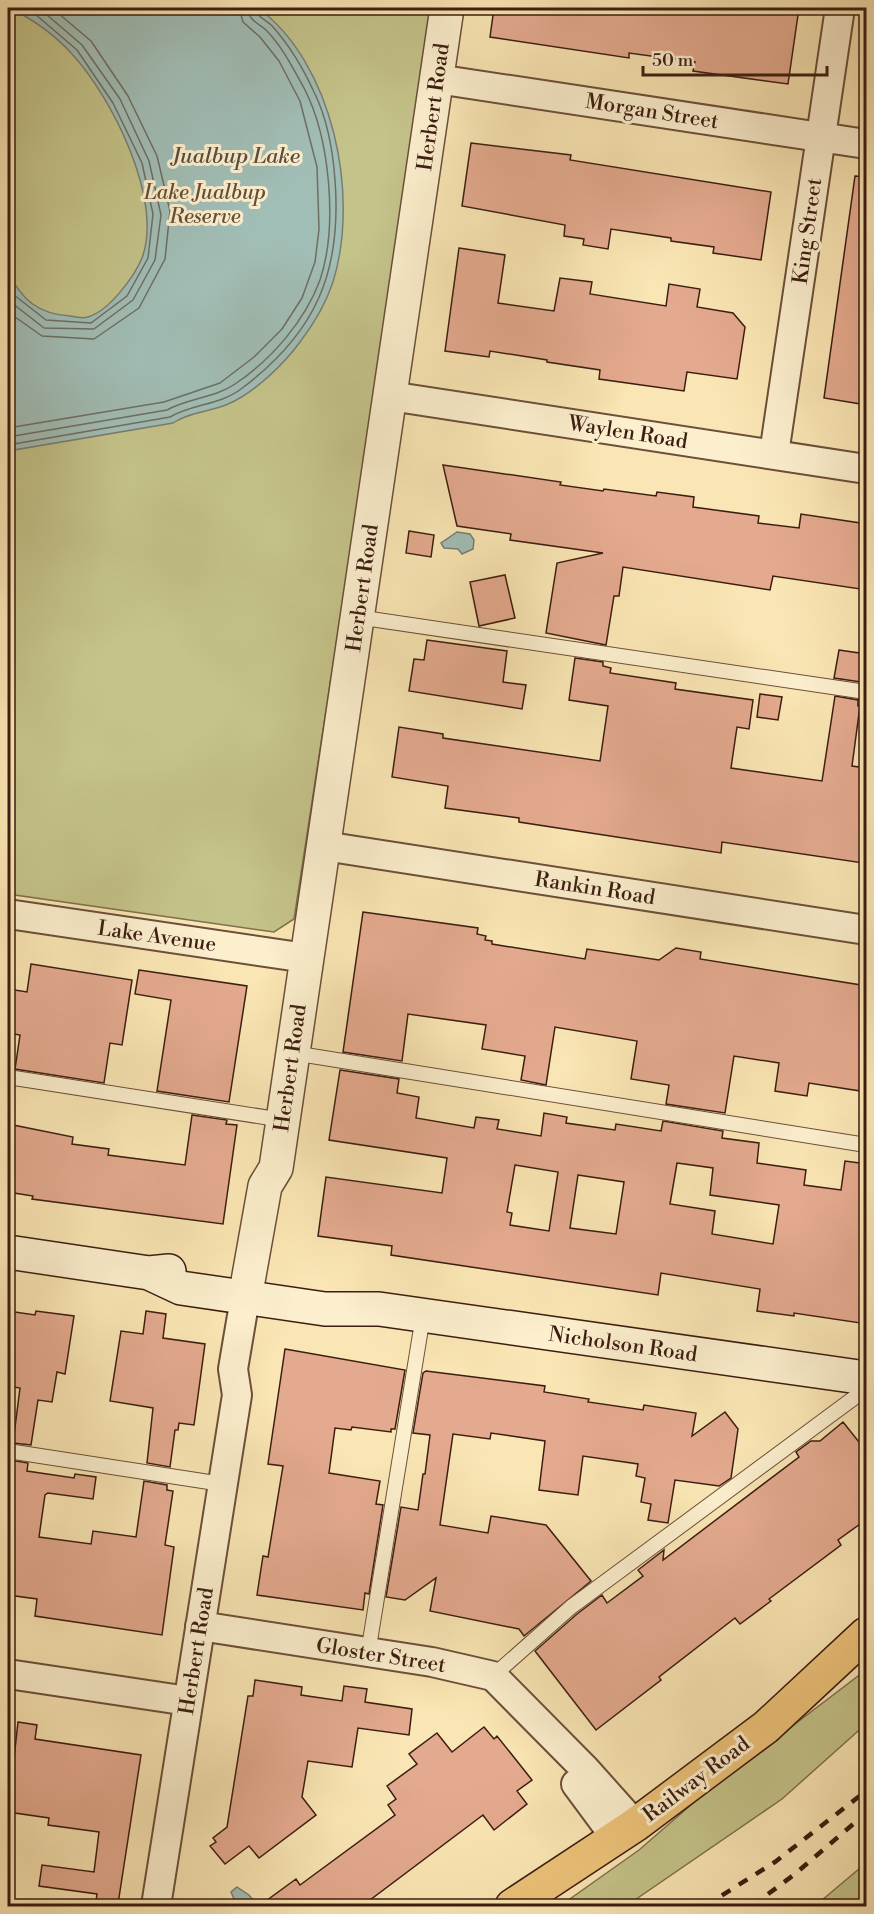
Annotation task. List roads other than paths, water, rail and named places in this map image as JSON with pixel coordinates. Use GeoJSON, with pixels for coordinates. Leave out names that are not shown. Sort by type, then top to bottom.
{"type":"FeatureCollection","features":[{"type":"Feature","properties":{"kind":"main road","name":"Railway Road"},"geometry":{"type":"LineString","coordinates":[[512,1906],[626,1832],[766,1727],[867,1634]]}},
{"type":"Feature","properties":{"kind":"street","name":"Herbert Road"},"geometry":{"type":"LineString","coordinates":[[156,1906],[237,1395],[249,1371],[265,1186],[276,1168],[447,8]]}},
{"type":"Feature","properties":{"kind":"street","name":"King Street"},"geometry":{"type":"LineString","coordinates":[[774,454],[840,8]]}},
{"type":"Feature","properties":{"kind":"street","name":"Morgan Street"},"geometry":{"type":"LineString","coordinates":[[437,79],[867,144]]}},
{"type":"Feature","properties":{"kind":"street","name":"Waylen Road"},"geometry":{"type":"LineString","coordinates":[[390,396],[867,469]]}},
{"type":"Feature","properties":{"kind":"street","name":"Rankin Road"},"geometry":{"type":"LineString","coordinates":[[324,846],[867,930]]}},
{"type":"Feature","properties":{"kind":"street","name":"Lake Avenue"},"geometry":{"type":"LineString","coordinates":[[8,914],[306,958]]}},
{"type":"Feature","properties":{"kind":"street","name":"Nicholson Road"},"geometry":{"type":"LineString","coordinates":[[8,1251],[149,1273],[181,1288],[257,1289],[325,1309],[380,1309],[867,1378]]}},
{"type":"Feature","properties":{"kind":"street","name":"Gloster Street"},"geometry":{"type":"LineString","coordinates":[[200,1626],[463,1668],[493,1676]]}},
{"type":"Feature","properties":{"kind":"street"},"geometry":{"type":"LineString","coordinates":[[8,1674],[188,1701]]}},
{"type":"Feature","properties":{"kind":"street"},"geometry":{"type":"LineString","coordinates":[[493,1676],[585,1769],[626,1832]]}},
{"type":"Feature","properties":{"kind":"lane"},"geometry":{"type":"LineString","coordinates":[[357,617],[867,692]]}},
{"type":"Feature","properties":{"kind":"lane"},"geometry":{"type":"LineString","coordinates":[[293,1053],[867,1145]]}},
{"type":"Feature","properties":{"kind":"lane"},"geometry":{"type":"LineString","coordinates":[[8,1077],[283,1120]]}},
{"type":"Feature","properties":{"kind":"lane"},"geometry":{"type":"LineString","coordinates":[[368,1653],[423,1316]]}},
{"type":"Feature","properties":{"kind":"lane"},"geometry":{"type":"LineString","coordinates":[[493,1676],[571,1607],[867,1389]]}},
{"type":"Feature","properties":{"kind":"lane"},"geometry":{"type":"LineString","coordinates":[[8,1451],[222,1484]]}},
{"type":"Feature","properties":{"kind":"water","name":"Jualbup Lake"},"geometry":{"type":"Polygon","coordinates":[[[10,8],[258,8],[284,32],[305,62],[322,96],[334,133],[341,172],[343,210],[341,248],[330,290],[310,328],[277,368],[248,393],[221,407],[173,423],[8,451],[8,272],[25,298],[40,309],[59,315],[86,318],[104,308],[127,283],[142,258],[147,234],[146,208],[140,179],[130,150],[102,95],[87,72],[58,40],[27,17],[10,8]]]}},
{"type":"Feature","properties":{"kind":"water"},"geometry":{"type":"Polygon","coordinates":[[[457,532],[470,534],[474,540],[473,549],[462,554],[458,549],[444,548],[441,543],[457,532]]]}},
{"type":"Feature","properties":{"kind":"water"},"geometry":{"type":"Polygon","coordinates":[[[237,1887],[249,1895],[258,1906],[237,1906],[231,1892],[237,1887]]]}},
{"type":"Feature","properties":{"kind":"railway"},"geometry":{"type":"LineString","coordinates":[[705,1906],[775,1862],[866,1791]]}},
{"type":"Feature","properties":{"kind":"railway"},"geometry":{"type":"LineString","coordinates":[[752,1906],[795,1874],[866,1813]]}},
{"type":"Feature","properties":{"kind":"park label","name":"Lake Jualbup Reserve"},"geometry":{"type":"Point","coordinates":[205,204]}}]}
